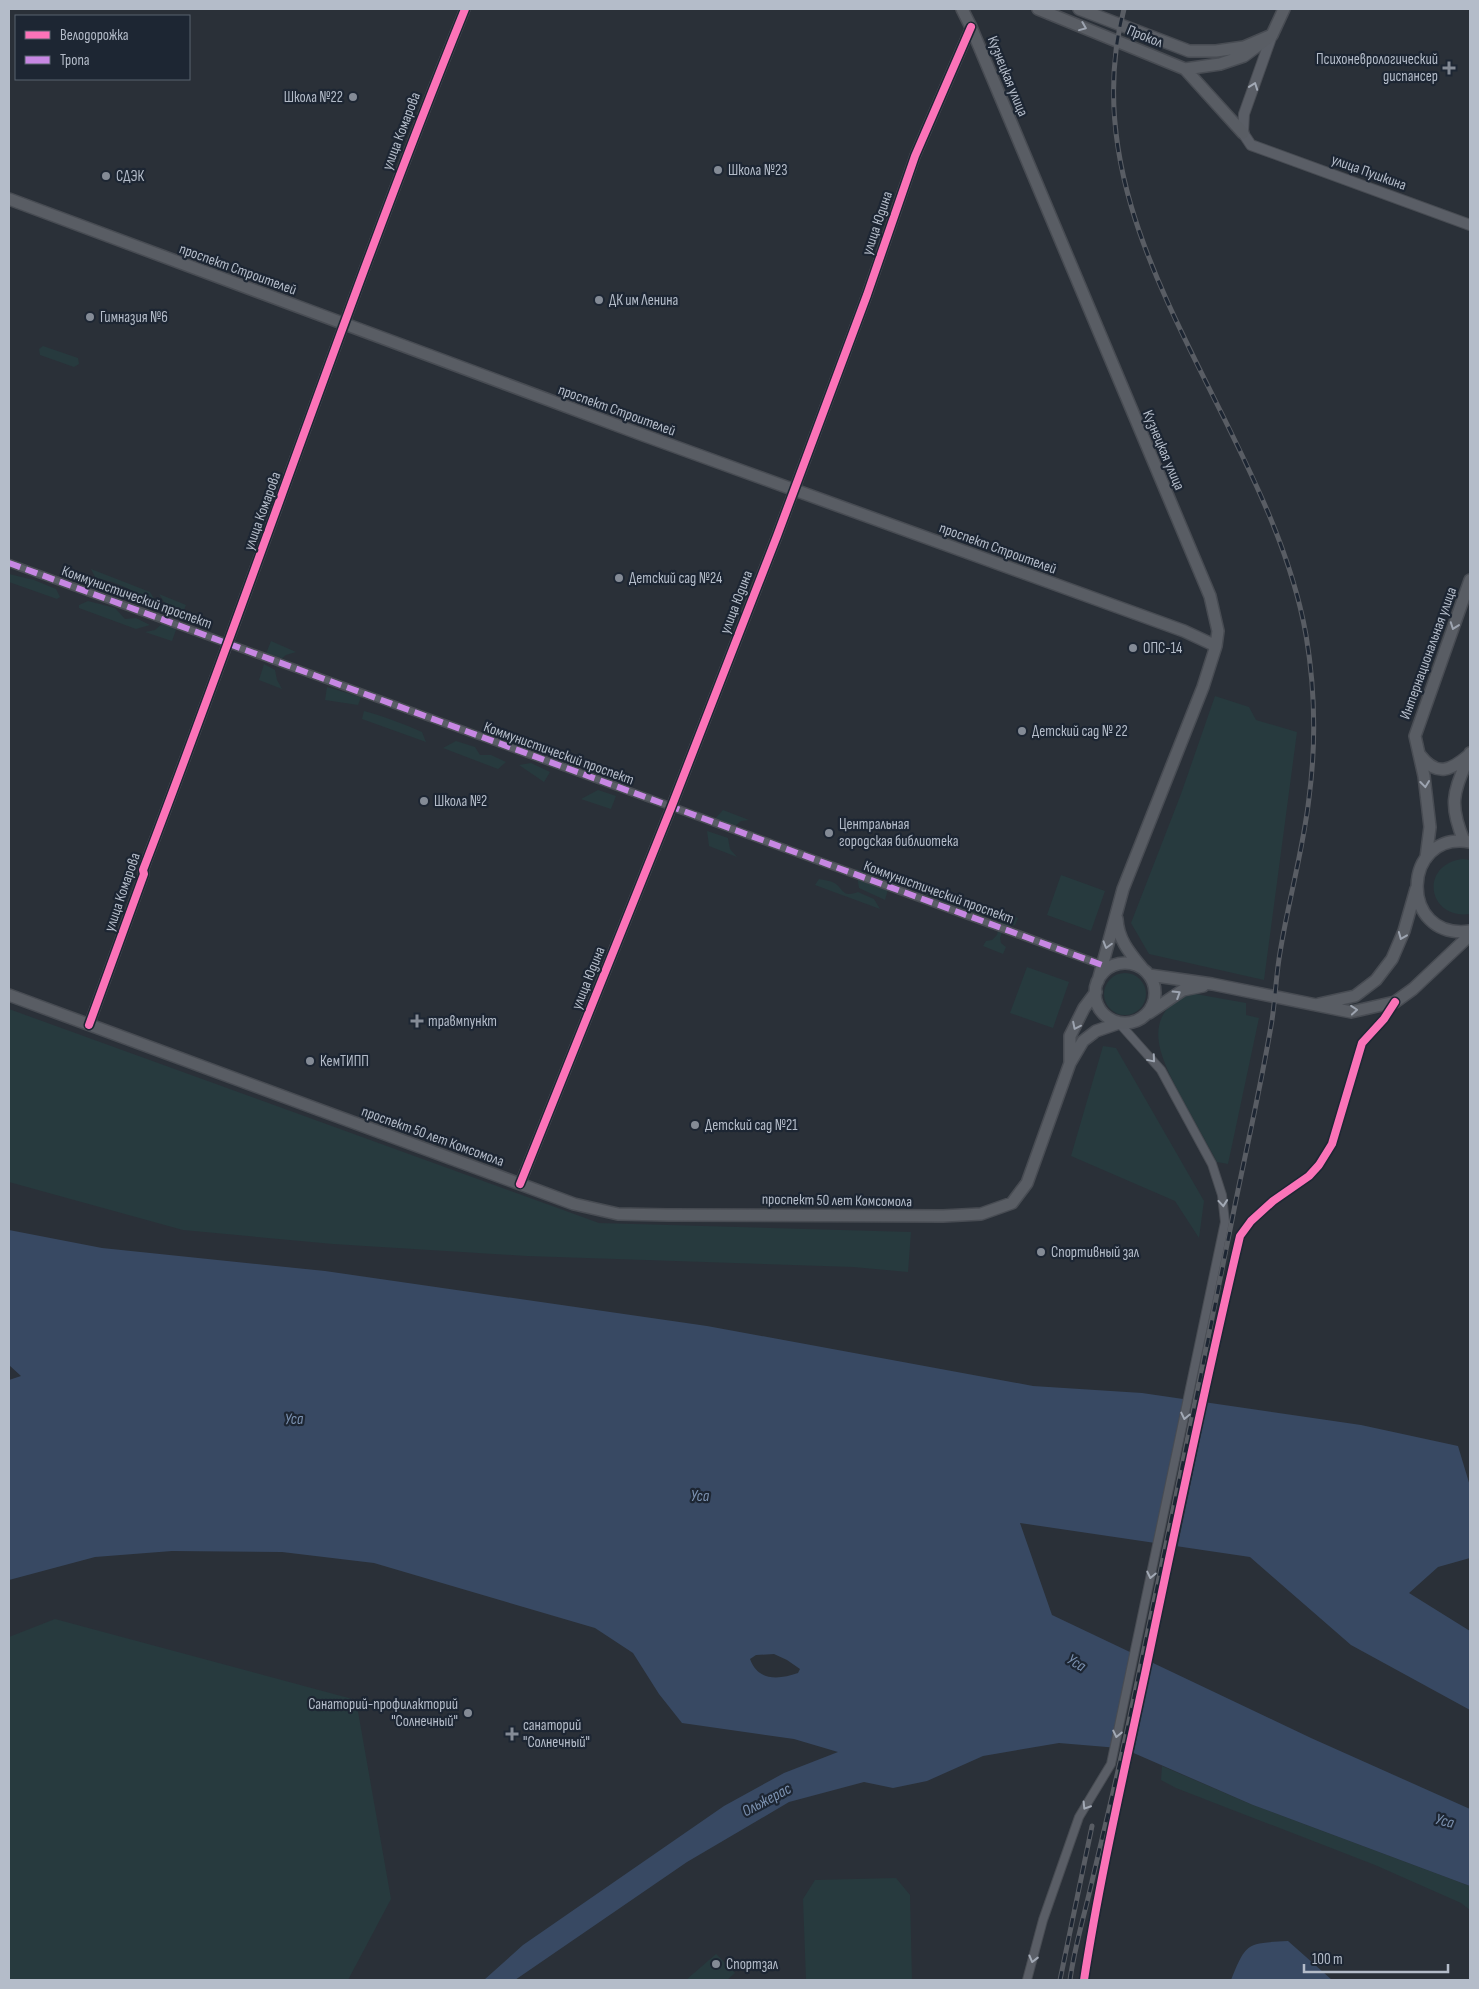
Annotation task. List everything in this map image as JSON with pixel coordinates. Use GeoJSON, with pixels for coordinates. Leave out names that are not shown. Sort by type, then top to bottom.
{"type":"FeatureCollection","features":[{"type":"Feature","properties":{"kind":"main road","name":"Кузнецкая улица"},"geometry":{"type":"LineString","coordinates":[[962,9],[970,24],[1210,596],[1218,632],[1216,646],[1203,687],[1123,889],[1097,987]]}},
{"type":"Feature","properties":{"kind":"main road"},"geometry":{"type":"LineString","coordinates":[[968,9],[970,24]]}},
{"type":"Feature","properties":{"kind":"main road","name":"Прокол"},"geometry":{"type":"LineString","coordinates":[[1038,9],[1185,69]]}},
{"type":"Feature","properties":{"kind":"main road"},"geometry":{"type":"LineString","coordinates":[[1079,9],[1188,51],[1216,51],[1244,47],[1272,35]]}},
{"type":"Feature","properties":{"kind":"main road"},"geometry":{"type":"LineString","coordinates":[[1185,69],[1220,64],[1244,56],[1272,35],[1284,9]]}},
{"type":"Feature","properties":{"kind":"main road"},"geometry":{"type":"LineString","coordinates":[[1185,69],[1243,134]]}},
{"type":"Feature","properties":{"kind":"main road","name":"проспект Строителей"},"geometry":{"type":"LineString","coordinates":[[9,199],[346,325],[1184,631],[1216,646]]}},
{"type":"Feature","properties":{"kind":"main road","name":"Интернациональная улица"},"geometry":{"type":"LineString","coordinates":[[1419,754],[1415,736],[1470,580]]}},
{"type":"Feature","properties":{"kind":"main road"},"geometry":{"type":"LineString","coordinates":[[1419,754],[1437,769],[1447,770],[1470,754]]}},
{"type":"Feature","properties":{"kind":"main road"},"geometry":{"type":"LineString","coordinates":[[1419,754],[1430,827],[1426,858]]}},
{"type":"Feature","properties":{"kind":"main road"},"geometry":{"type":"LineString","coordinates":[[1313,1005],[1355,996],[1376,980],[1392,958],[1404,931],[1420,868],[1426,858],[1436,848],[1450,843],[1467,842],[1453,807],[1454,793],[1470,754]]}},
{"type":"Feature","properties":{"kind":"main road"},"geometry":{"type":"LineString","coordinates":[[1416,889],[1419,903],[1425,915],[1435,924],[1447,930],[1470,933]]}},
{"type":"Feature","properties":{"kind":"main road"},"geometry":{"type":"LineString","coordinates":[[1117,909],[1118,929],[1125,947],[1146,972],[1155,991],[1154,1000],[1145,1015]]}},
{"type":"Feature","properties":{"kind":"main road"},"geometry":{"type":"LineString","coordinates":[[1070,1064],[1070,1036],[1097,987],[1110,968],[1118,964],[1136,966],[1146,972],[1351,1012],[1394,1002],[1413,989],[1470,933]]}},
{"type":"Feature","properties":{"kind":"main road"},"geometry":{"type":"LineString","coordinates":[[1070,1064],[1083,1041],[1096,1031],[1120,1022],[1133,1022],[1183,990],[1212,984]]}},
{"type":"Feature","properties":{"kind":"main road"},"geometry":{"type":"LineString","coordinates":[[1097,987],[1096,1001],[1105,1015],[1120,1022]]}},
{"type":"Feature","properties":{"kind":"main road","name":"проспект 50 лет Комсомола"},"geometry":{"type":"LineString","coordinates":[[9,995],[574,1204],[618,1214],[943,1216],[982,1214],[1012,1203],[1028,1183],[1070,1064]]}},
{"type":"Feature","properties":{"kind":"street","name":"улица Комарова"},"geometry":{"type":"LineString","coordinates":[[89,1025],[144,874],[143,870],[346,325],[406,154],[465,9]]}},
{"type":"Feature","properties":{"kind":"street","name":"улица Юдина"},"geometry":{"type":"LineString","coordinates":[[520,1184],[671,808],[867,295],[915,156],[970,24]]}},
{"type":"Feature","properties":{"kind":"street"},"geometry":{"type":"LineString","coordinates":[[1243,134],[1244,114],[1272,35]]}},
{"type":"Feature","properties":{"kind":"street","name":"улица Пушкина"},"geometry":{"type":"LineString","coordinates":[[1243,134],[1251,145],[1257,148],[1470,225]]}},
{"type":"Feature","properties":{"kind":"street","name":"Коммунистический проспект"},"geometry":{"type":"LineString","coordinates":[[9,563],[1102,965]]}},
{"type":"Feature","properties":{"kind":"street"},"geometry":{"type":"LineString","coordinates":[[1084,1980],[1092,1930],[1125,1767],[1208,1371],[1240,1236],[1251,1220],[1273,1201],[1309,1176],[1332,1144],[1362,1043],[1384,1019],[1394,1002]]}},
{"type":"Feature","properties":{"kind":"street"},"geometry":{"type":"LineString","coordinates":[[1027,1980],[1042,1920],[1079,1817],[1111,1764],[1196,1368],[1224,1222],[1222,1195],[1212,1164],[1161,1070],[1120,1022]]}},
{"type":"Feature","properties":{"kind":"green space"},"geometry":{"type":"Polygon","coordinates":[[[43,346],[78,358],[79,364],[74,367],[40,355],[39,349],[43,346]]]}},
{"type":"Feature","properties":{"kind":"green space"},"geometry":{"type":"Polygon","coordinates":[[[91,569],[150,592],[159,607],[121,585],[96,579],[91,569]]]}},
{"type":"Feature","properties":{"kind":"green space"},"geometry":{"type":"Polygon","coordinates":[[[9,574],[34,580],[56,589],[60,597],[57,599],[9,582],[9,574]]]}},
{"type":"Feature","properties":{"kind":"green space"},"geometry":{"type":"Polygon","coordinates":[[[159,594],[186,605],[181,618],[166,613],[164,602],[159,594]]]}},
{"type":"Feature","properties":{"kind":"green space"},"geometry":{"type":"Polygon","coordinates":[[[88,601],[115,608],[125,619],[136,618],[150,625],[136,629],[79,608],[79,605],[88,601]]]}},
{"type":"Feature","properties":{"kind":"green space"},"geometry":{"type":"Polygon","coordinates":[[[164,622],[177,627],[172,641],[145,632],[155,630],[164,622]]]}},
{"type":"Feature","properties":{"kind":"green space"},"geometry":{"type":"Polygon","coordinates":[[[271,641],[296,652],[286,655],[279,661],[265,656],[271,641]]]}},
{"type":"Feature","properties":{"kind":"green space"},"geometry":{"type":"Polygon","coordinates":[[[264,664],[275,670],[277,680],[282,689],[259,680],[264,664]]]}},
{"type":"Feature","properties":{"kind":"green space"},"geometry":{"type":"Polygon","coordinates":[[[327,687],[361,697],[358,705],[325,700],[327,687]]]}},
{"type":"Feature","properties":{"kind":"green space"},"geometry":{"type":"Polygon","coordinates":[[[1215,696],[1249,707],[1256,720],[1297,732],[1264,980],[1149,954],[1131,923],[1181,794],[1215,696]]]}},
{"type":"Feature","properties":{"kind":"green space"},"geometry":{"type":"Polygon","coordinates":[[[364,711],[422,732],[426,742],[362,719],[364,711]]]}},
{"type":"Feature","properties":{"kind":"green space"},"geometry":{"type":"Polygon","coordinates":[[[456,741],[475,747],[480,755],[491,755],[506,762],[498,769],[443,748],[456,741]]]}},
{"type":"Feature","properties":{"kind":"green space"},"geometry":{"type":"Polygon","coordinates":[[[531,763],[550,772],[544,782],[519,765],[531,763]]]}},
{"type":"Feature","properties":{"kind":"green space"},"geometry":{"type":"Polygon","coordinates":[[[596,763],[624,773],[620,787],[602,780],[596,763]]]}},
{"type":"Feature","properties":{"kind":"green space"},"geometry":{"type":"Polygon","coordinates":[[[598,790],[616,796],[611,809],[581,799],[598,790]]]}},
{"type":"Feature","properties":{"kind":"green space"},"geometry":{"type":"Polygon","coordinates":[[[723,810],[749,820],[741,821],[733,828],[713,821],[723,810]]]}},
{"type":"Feature","properties":{"kind":"green space"},"geometry":{"type":"Polygon","coordinates":[[[707,831],[728,838],[730,849],[737,857],[709,846],[707,831]]]}},
{"type":"Feature","properties":{"kind":"green space"},"geometry":{"type":"Polygon","coordinates":[[[1463,859],[1470,860],[1470,914],[1456,914],[1445,909],[1437,901],[1434,891],[1435,880],[1439,871],[1449,863],[1463,859]]]}},
{"type":"Feature","properties":{"kind":"green space"},"geometry":{"type":"Polygon","coordinates":[[[856,869],[879,878],[889,886],[885,900],[859,888],[856,869]]]}},
{"type":"Feature","properties":{"kind":"green space"},"geometry":{"type":"Polygon","coordinates":[[[1061,875],[1105,891],[1091,931],[1047,915],[1061,875]]]}},
{"type":"Feature","properties":{"kind":"green space"},"geometry":{"type":"Polygon","coordinates":[[[907,877],[991,908],[986,917],[915,891],[913,886],[906,880],[907,877]]]}},
{"type":"Feature","properties":{"kind":"green space"},"geometry":{"type":"Polygon","coordinates":[[[819,879],[836,884],[847,894],[858,892],[874,899],[880,909],[815,885],[819,879]]]}},
{"type":"Feature","properties":{"kind":"green space"},"geometry":{"type":"Polygon","coordinates":[[[997,910],[1018,918],[1015,925],[1004,928],[1000,938],[1001,943],[1006,947],[1003,954],[983,946],[986,941],[992,940],[997,935],[1000,921],[996,916],[997,910]]]}},
{"type":"Feature","properties":{"kind":"green space"},"geometry":{"type":"Polygon","coordinates":[[[1027,967],[1069,982],[1053,1028],[1010,1013],[1027,967]]]}},
{"type":"Feature","properties":{"kind":"green space"},"geometry":{"type":"Polygon","coordinates":[[[1121,973],[1129,973],[1140,979],[1146,994],[1140,1009],[1129,1015],[1121,1015],[1110,1009],[1104,998],[1104,990],[1110,979],[1121,973]]]}},
{"type":"Feature","properties":{"kind":"green space"},"geometry":{"type":"Polygon","coordinates":[[[1190,993],[1246,1003],[1246,1015],[1259,1018],[1228,1164],[1217,1162],[1169,1072],[1159,1042],[1159,1028],[1163,1015],[1173,1003],[1190,993]]]}},
{"type":"Feature","properties":{"kind":"green space"},"geometry":{"type":"Polygon","coordinates":[[[9,1009],[599,1223],[911,1232],[908,1272],[853,1267],[527,1256],[333,1244],[183,1230],[9,1182],[9,1009]]]}},
{"type":"Feature","properties":{"kind":"green space"},"geometry":{"type":"Polygon","coordinates":[[[1103,1046],[1116,1048],[1204,1201],[1199,1238],[1175,1201],[1071,1156],[1103,1046]]]}},
{"type":"Feature","properties":{"kind":"green space"},"geometry":{"type":"Polygon","coordinates":[[[55,1619],[356,1700],[391,1899],[348,1980],[9,1980],[9,1637],[55,1619]]]}},
{"type":"Feature","properties":{"kind":"green space"},"geometry":{"type":"Polygon","coordinates":[[[1162,1766],[1253,1805],[1470,1886],[1470,1910],[1461,1903],[1375,1865],[1176,1788],[1161,1780],[1162,1766]]]}},
{"type":"Feature","properties":{"kind":"green space"},"geometry":{"type":"Polygon","coordinates":[[[896,1878],[910,1895],[912,1980],[806,1980],[803,1899],[815,1880],[896,1878]]]}},
{"type":"Feature","properties":{"kind":"green space","name":"Спортзал"},"geometry":{"type":"Polygon","coordinates":[[[716,1954],[735,1973],[727,1980],[686,1980],[716,1954]]]}},
{"type":"Feature","properties":{"kind":"water","name":"Уса"},"geometry":{"type":"Polygon","coordinates":[[[9,1230],[102,1248],[325,1271],[707,1326],[1033,1386],[1142,1393],[1361,1425],[1458,1446],[1470,1486],[1470,1558],[1438,1567],[1409,1593],[1470,1631],[1470,1710],[1351,1645],[1250,1557],[1020,1523],[1052,1615],[1311,1738],[1470,1809],[1470,1886],[1253,1805],[1129,1751],[1119,1748],[1059,1743],[983,1756],[927,1781],[893,1788],[864,1782],[789,1802],[687,1862],[515,1980],[484,1980],[523,1945],[724,1806],[784,1773],[838,1752],[794,1739],[682,1723],[659,1694],[633,1653],[595,1628],[374,1563],[282,1552],[172,1551],[95,1557],[9,1580],[9,1380],[21,1376],[9,1365],[9,1230]],[[774,1654],[756,1655],[750,1659],[758,1671],[769,1677],[783,1677],[798,1673],[800,1669],[774,1654]]]}},
{"type":"Feature","properties":{"kind":"water"},"geometry":{"type":"Polygon","coordinates":[[[1288,1941],[1332,1980],[1231,1980],[1240,1959],[1249,1947],[1255,1944],[1288,1941]]]}},
{"type":"Feature","properties":{"kind":"pier"},"geometry":{"type":"Polygon","coordinates":[[[1185,1397],[1208,1400],[1177,1549],[1153,1545],[1185,1397]]]}},
{"type":"Feature","properties":{"kind":"pier"},"geometry":{"type":"Polygon","coordinates":[[[1131,1650],[1153,1660],[1133,1756],[1110,1750],[1131,1650]]]}},
{"type":"Feature","properties":{"kind":"railway"},"geometry":{"type":"LineString","coordinates":[[1070,1980],[1076,1946],[1129,1721],[1263,1070],[1272,1020],[1282,939],[1306,818],[1314,737],[1313,696],[1306,635],[1285,557],[1254,480],[1179,327],[1146,250],[1122,172],[1113,92],[1124,9]]}},
{"type":"Feature","properties":{"kind":"railway"},"geometry":{"type":"LineString","coordinates":[[1060,1980],[1092,1826]]}},
{"type":"Feature","properties":{"kind":"marked path"},"geometry":{"type":"LineString","coordinates":[[9,563],[1102,965]]}},
{"type":"Feature","properties":{"kind":"cycle path"},"geometry":{"type":"LineString","coordinates":[[89,1025],[144,874],[143,870],[224,655],[342,331],[465,9]]}},
{"type":"Feature","properties":{"kind":"cycle path"},"geometry":{"type":"LineString","coordinates":[[520,1184],[671,808],[777,536],[867,295],[915,156],[971,27]]}},
{"type":"Feature","properties":{"kind":"cycle path"},"geometry":{"type":"LineString","coordinates":[[1084,1980],[1097,1902],[1113,1825],[1215,1344],[1240,1236],[1251,1221],[1273,1201],[1309,1176],[1319,1165],[1332,1144],[1362,1043],[1384,1019],[1395,1002]]}},
{"type":"Feature","properties":{"kind":"place","name":"Психоневрологический диспансер"},"geometry":{"type":"Point","coordinates":[1449,68]}},
{"type":"Feature","properties":{"kind":"place","name":"Школа №22"},"geometry":{"type":"Point","coordinates":[353,97]}},
{"type":"Feature","properties":{"kind":"place","name":"Школа №23"},"geometry":{"type":"Point","coordinates":[718,170]}},
{"type":"Feature","properties":{"kind":"place","name":"СДЭК"},"geometry":{"type":"Point","coordinates":[106,176]}},
{"type":"Feature","properties":{"kind":"place","name":"ДК им Ленина"},"geometry":{"type":"Point","coordinates":[599,300]}},
{"type":"Feature","properties":{"kind":"place","name":"Гимназия №6"},"geometry":{"type":"Point","coordinates":[90,317]}},
{"type":"Feature","properties":{"kind":"place","name":"Детский сад №24"},"geometry":{"type":"Point","coordinates":[619,578]}},
{"type":"Feature","properties":{"kind":"place","name":"ОПС-14"},"geometry":{"type":"Point","coordinates":[1133,648]}},
{"type":"Feature","properties":{"kind":"place","name":"Детский сад № 22"},"geometry":{"type":"Point","coordinates":[1022,731]}},
{"type":"Feature","properties":{"kind":"place","name":"Школа №2"},"geometry":{"type":"Point","coordinates":[424,801]}},
{"type":"Feature","properties":{"kind":"place","name":"Центральная городская библиотека"},"geometry":{"type":"Point","coordinates":[829,833]}},
{"type":"Feature","properties":{"kind":"place","name":"травмпункт"},"geometry":{"type":"Point","coordinates":[417,1021]}},
{"type":"Feature","properties":{"kind":"place","name":"КемТИПП"},"geometry":{"type":"Point","coordinates":[310,1061]}},
{"type":"Feature","properties":{"kind":"place","name":"Детский сад №21"},"geometry":{"type":"Point","coordinates":[695,1125]}},
{"type":"Feature","properties":{"kind":"place","name":"Спортивный зал"},"geometry":{"type":"Point","coordinates":[1041,1252]}},
{"type":"Feature","properties":{"kind":"place","name":"Санаторий-профилакторий \"Солнечный\""},"geometry":{"type":"Point","coordinates":[468,1713]}},
{"type":"Feature","properties":{"kind":"place","name":"санаторий \"Солнечный\""},"geometry":{"type":"Point","coordinates":[512,1734]}},
{"type":"Feature","properties":{"kind":"place","name":"Спортзал"},"geometry":{"type":"Point","coordinates":[716,1964]}},
{"type":"Feature","properties":{"kind":"water label","name":"Ольжерас"},"geometry":{"type":"Point","coordinates":[766,1799]}}]}
